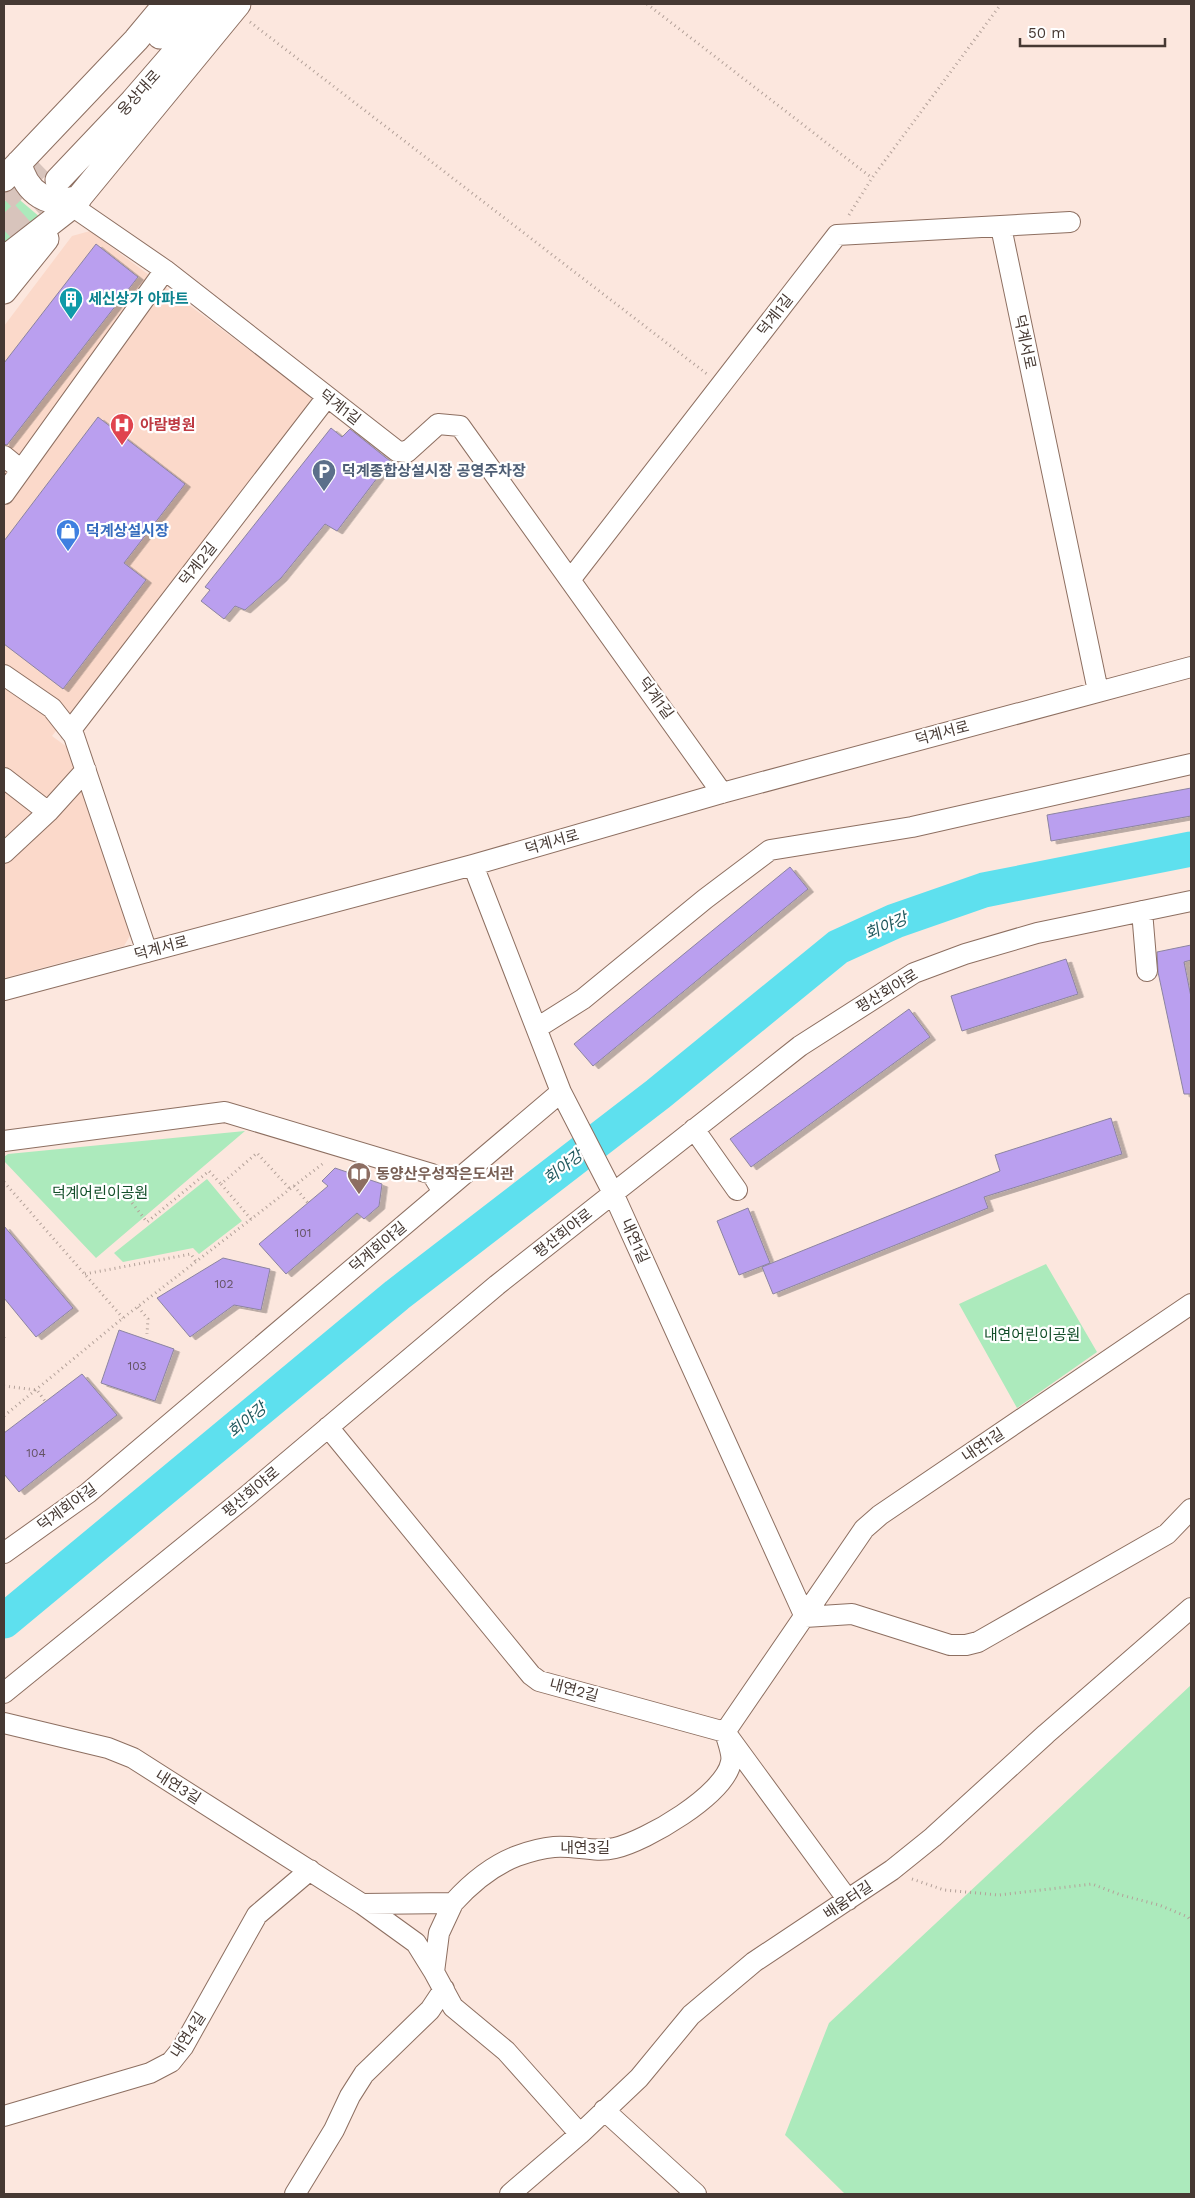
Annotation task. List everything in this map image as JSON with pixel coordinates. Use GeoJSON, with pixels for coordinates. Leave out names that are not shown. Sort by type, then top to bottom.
{"type":"FeatureCollection","features":[{"type":"Feature","properties":{"kind":"main road"},"geometry":{"type":"LineString","coordinates":[[75,202],[47,199],[36,193],[23,178],[30,172],[166,4]]}},
{"type":"Feature","properties":{"kind":"main road","name":"웅상대로"},"geometry":{"type":"LineString","coordinates":[[30,172],[117,86],[188,4]]}},
{"type":"Feature","properties":{"kind":"main road"},"geometry":{"type":"LineString","coordinates":[[4,291],[230,6]]}},
{"type":"Feature","properties":{"kind":"main road","name":"웅상대로"},"geometry":{"type":"LineString","coordinates":[[30,172],[133,101],[230,6]]}},
{"type":"Feature","properties":{"kind":"main road"},"geometry":{"type":"LineString","coordinates":[[4,259],[75,202]]}},
{"type":"Feature","properties":{"kind":"street","name":"덕계1길"},"geometry":{"type":"LineString","coordinates":[[75,202],[397,451],[407,452],[438,424],[460,426],[722,793]]}},
{"type":"Feature","properties":{"kind":"street"},"geometry":{"type":"LineString","coordinates":[[837,235],[1070,222]]}},
{"type":"Feature","properties":{"kind":"street","name":"덕계서로"},"geometry":{"type":"LineString","coordinates":[[1001,227],[1098,691]]}},
{"type":"Feature","properties":{"kind":"street","name":"덕계1길"},"geometry":{"type":"LineString","coordinates":[[570,580],[837,235]]}},
{"type":"Feature","properties":{"kind":"street"},"geometry":{"type":"LineString","coordinates":[[4,494],[165,270]]}},
{"type":"Feature","properties":{"kind":"street","name":"덕계2길"},"geometry":{"type":"LineString","coordinates":[[70,730],[327,397]]}},
{"type":"Feature","properties":{"kind":"street"},"geometry":{"type":"LineString","coordinates":[[4,456],[21,470]]}},
{"type":"Feature","properties":{"kind":"street","name":"덕계서로"},"geometry":{"type":"LineString","coordinates":[[4,990],[473,865],[722,793],[1191,667]]}},
{"type":"Feature","properties":{"kind":"street"},"geometry":{"type":"LineString","coordinates":[[4,675],[52,708],[74,736],[147,952]]}},
{"type":"Feature","properties":{"kind":"street"},"geometry":{"type":"LineString","coordinates":[[537,1028],[584,999],[704,899],[770,850],[912,827],[1191,764]]}},
{"type":"Feature","properties":{"kind":"street"},"geometry":{"type":"LineString","coordinates":[[4,853],[48,812],[86,770]]}},
{"type":"Feature","properties":{"kind":"street"},"geometry":{"type":"LineString","coordinates":[[4,778],[48,812]]}},
{"type":"Feature","properties":{"kind":"street"},"geometry":{"type":"LineString","coordinates":[[473,865],[561,1092]]}},
{"type":"Feature","properties":{"kind":"street","name":"평산회야로"},"geometry":{"type":"LineString","coordinates":[[4,1693],[240,1502],[497,1285],[800,1046],[914,973],[965,954],[1037,932],[1191,901]]}},
{"type":"Feature","properties":{"kind":"street"},"geometry":{"type":"LineString","coordinates":[[1142,911],[1147,971]]}},
{"type":"Feature","properties":{"kind":"street","name":"내연1길"},"geometry":{"type":"LineString","coordinates":[[561,1092],[613,1193],[805,1617]]}},
{"type":"Feature","properties":{"kind":"street","name":"덕계회야길"},"geometry":{"type":"LineString","coordinates":[[4,1552],[88,1493],[561,1092]]}},
{"type":"Feature","properties":{"kind":"street"},"geometry":{"type":"LineString","coordinates":[[4,1141],[225,1112],[432,1174],[443,1192]]}},
{"type":"Feature","properties":{"kind":"street"},"geometry":{"type":"LineString","coordinates":[[694,1129],[737,1190]]}},
{"type":"Feature","properties":{"kind":"street","name":"내연1길"},"geometry":{"type":"LineString","coordinates":[[725,1732],[864,1529],[880,1515],[1191,1304]]}},
{"type":"Feature","properties":{"kind":"street","name":"내연2길"},"geometry":{"type":"LineString","coordinates":[[328,1427],[531,1675],[539,1680],[725,1732]]}},
{"type":"Feature","properties":{"kind":"street"},"geometry":{"type":"LineString","coordinates":[[805,1617],[852,1614],[950,1646],[978,1642],[1167,1534],[1191,1508]]}},
{"type":"Feature","properties":{"kind":"street","name":"배움터길"},"geometry":{"type":"LineString","coordinates":[[510,2194],[580,2134],[639,2078],[698,2009],[754,1962],[892,1870],[933,1837],[1046,1734],[1191,1608]]}},
{"type":"Feature","properties":{"kind":"street","name":"내연3길"},"geometry":{"type":"LineString","coordinates":[[4,1723],[108,1748],[134,1758],[362,1904],[416,1944],[453,2007],[506,2051],[580,2134]]}},
{"type":"Feature","properties":{"kind":"street"},"geometry":{"type":"LineString","coordinates":[[725,1732],[848,1900]]}},
{"type":"Feature","properties":{"kind":"street","name":"내연3길"},"geometry":{"type":"LineString","coordinates":[[439,1981],[439,1933],[453,1903],[471,1883],[495,1867],[518,1856],[554,1847],[589,1850],[615,1849],[644,1837],[666,1824],[707,1798],[724,1778],[732,1761],[725,1732]]}},
{"type":"Feature","properties":{"kind":"street","name":"내연4길"},"geometry":{"type":"LineString","coordinates":[[4,2116],[150,2072],[171,2062],[183,2047],[257,1915],[310,1870]]}},
{"type":"Feature","properties":{"kind":"street"},"geometry":{"type":"LineString","coordinates":[[362,1904],[453,1903]]}},
{"type":"Feature","properties":{"kind":"street"},"geometry":{"type":"LineString","coordinates":[[294,2194],[334,2130],[350,2096],[364,2074],[430,2010],[439,1981]]}},
{"type":"Feature","properties":{"kind":"street"},"geometry":{"type":"LineString","coordinates":[[604,2110],[696,2194]]}},
{"type":"Feature","properties":{"kind":"path"},"geometry":{"type":"LineString","coordinates":[[647,4],[872,178]]}},
{"type":"Feature","properties":{"kind":"path"},"geometry":{"type":"LineString","coordinates":[[837,235],[872,178],[1000,4]]}},
{"type":"Feature","properties":{"kind":"path"},"geometry":{"type":"LineString","coordinates":[[230,6],[721,385]]}},
{"type":"Feature","properties":{"kind":"path"},"geometry":{"type":"LineString","coordinates":[[221,1184],[257,1153],[308,1203]]}},
{"type":"Feature","properties":{"kind":"path"},"geometry":{"type":"LineString","coordinates":[[4,1416],[123,1318],[332,1157]]}},
{"type":"Feature","properties":{"kind":"path"},"geometry":{"type":"LineString","coordinates":[[129,1199],[147,1222],[209,1171],[251,1219]]}},
{"type":"Feature","properties":{"kind":"path"},"geometry":{"type":"LineString","coordinates":[[4,1182],[123,1318]]}},
{"type":"Feature","properties":{"kind":"path"},"geometry":{"type":"LineString","coordinates":[[84,1274],[191,1254],[196,1262]]}},
{"type":"Feature","properties":{"kind":"path"},"geometry":{"type":"LineString","coordinates":[[138,1307],[148,1319],[147,1334]]}},
{"type":"Feature","properties":{"kind":"path"},"geometry":{"type":"LineString","coordinates":[[4,1386],[37,1390],[45,1401]]}},
{"type":"Feature","properties":{"kind":"path"},"geometry":{"type":"LineString","coordinates":[[892,1870],[944,1890],[999,1895],[1092,1884],[1121,1895],[1159,1905],[1188,1917],[1191,1921]]}},
{"type":"Feature","properties":{"kind":"shaded area"},"geometry":{"type":"Polygon","coordinates":[[[90,231],[311,396],[311,405],[52,736],[67,747],[131,934],[124,946],[4,978],[4,326],[72,236],[90,231]]]}},
{"type":"Feature","properties":{"kind":"green space"},"geometry":{"type":"Polygon","coordinates":[[[16,191],[21,201],[41,218],[4,248],[4,202],[16,191]]]}},
{"type":"Feature","properties":{"kind":"green space","name":"덕계어린이공원"},"geometry":{"type":"Polygon","coordinates":[[[245,1131],[96,1258],[4,1161],[4,1157],[8,1154],[245,1131]]]}},
{"type":"Feature","properties":{"kind":"green space"},"geometry":{"type":"Polygon","coordinates":[[[207,1179],[242,1221],[199,1254],[193,1248],[123,1262],[114,1253],[207,1179]]]}},
{"type":"Feature","properties":{"kind":"green space","name":"내연어린이공원"},"geometry":{"type":"Polygon","coordinates":[[[1046,1264],[1097,1352],[1017,1408],[959,1304],[1046,1264]]]}},
{"type":"Feature","properties":{"kind":"green space"},"geometry":{"type":"Polygon","coordinates":[[[1191,1685],[1191,2194],[845,2194],[785,2135],[829,2023],[1191,1685]]]}},
{"type":"Feature","properties":{"kind":"building","name":"세신상가 아파트"},"geometry":{"type":"Polygon","coordinates":[[[96,244],[138,277],[7,445],[4,444],[4,363],[96,244]]]}},
{"type":"Feature","properties":{"kind":"building","name":"덕계상설시장"},"geometry":{"type":"Polygon","coordinates":[[[98,417],[185,484],[124,563],[146,580],[63,689],[4,644],[4,541],[98,417]]]}},
{"type":"Feature","properties":{"kind":"building","name":"덕계종합상설시장 공영주차장"},"geometry":{"type":"Polygon","coordinates":[[[331,428],[342,437],[350,429],[390,461],[337,531],[325,524],[281,578],[245,610],[235,606],[224,619],[201,601],[210,590],[205,587],[331,428]]]}},
{"type":"Feature","properties":{"kind":"building"},"geometry":{"type":"Polygon","coordinates":[[[1191,788],[1191,816],[1051,841],[1047,815],[1191,788]]]}},
{"type":"Feature","properties":{"kind":"building"},"geometry":{"type":"Polygon","coordinates":[[[790,867],[808,889],[593,1066],[574,1044],[790,867]]]}},
{"type":"Feature","properties":{"kind":"building"},"geometry":{"type":"Polygon","coordinates":[[[1191,945],[1191,960],[1184,962],[1191,997],[1191,1094],[1184,1094],[1158,972],[1157,952],[1191,945]]]}},
{"type":"Feature","properties":{"kind":"building"},"geometry":{"type":"Polygon","coordinates":[[[1066,959],[1078,994],[962,1031],[951,996],[1066,959]]]}},
{"type":"Feature","properties":{"kind":"building"},"geometry":{"type":"Polygon","coordinates":[[[909,1009],[930,1037],[751,1167],[730,1139],[909,1009]]]}},
{"type":"Feature","properties":{"kind":"building"},"geometry":{"type":"Polygon","coordinates":[[[1111,1118],[1122,1154],[984,1197],[988,1208],[773,1294],[762,1267],[1000,1171],[995,1155],[1111,1118]]]}},
{"type":"Feature","properties":{"kind":"building"},"geometry":{"type":"Polygon","coordinates":[[[335,1168],[382,1184],[379,1206],[364,1219],[357,1213],[286,1274],[259,1244],[328,1186],[322,1181],[335,1168]]]}},
{"type":"Feature","properties":{"kind":"building"},"geometry":{"type":"Polygon","coordinates":[[[748,1208],[770,1263],[739,1275],[717,1221],[748,1208]]]}},
{"type":"Feature","properties":{"kind":"building"},"geometry":{"type":"Polygon","coordinates":[[[4,1226],[73,1308],[36,1337],[4,1298],[4,1226]]]}},
{"type":"Feature","properties":{"kind":"building"},"geometry":{"type":"Polygon","coordinates":[[[223,1258],[270,1269],[261,1310],[234,1305],[190,1337],[157,1298],[223,1258]]]}},
{"type":"Feature","properties":{"kind":"building"},"geometry":{"type":"Polygon","coordinates":[[[119,1330],[174,1349],[155,1401],[101,1383],[119,1330]]]}},
{"type":"Feature","properties":{"kind":"building"},"geometry":{"type":"Polygon","coordinates":[[[82,1374],[117,1415],[19,1492],[4,1474],[4,1433],[82,1374]]]}},
{"type":"Feature","properties":{"kind":"waterway","name":"회야강"},"geometry":{"type":"LineString","coordinates":[[4,1621],[397,1295],[658,1094],[838,947],[895,921],[984,890],[1191,849]]}},
{"type":"Feature","properties":{"kind":"tunnel"},"geometry":{"type":"LineString","coordinates":[[4,199],[40,164]]}},
{"type":"Feature","properties":{"kind":"tunnel"},"geometry":{"type":"LineString","coordinates":[[4,230],[57,181]]}},
{"type":"Feature","properties":{"kind":"place","name":"세신상가 아파트"},"geometry":{"type":"Point","coordinates":[71,320]}},
{"type":"Feature","properties":{"kind":"place","name":"아람병원"},"geometry":{"type":"Point","coordinates":[122,446]}},
{"type":"Feature","properties":{"kind":"place","name":"덕계종합상설시장 공영주차장"},"geometry":{"type":"Point","coordinates":[324,492]}},
{"type":"Feature","properties":{"kind":"place","name":"덕계상설시장"},"geometry":{"type":"Point","coordinates":[68,552]}},
{"type":"Feature","properties":{"kind":"place","name":"동양산우성작은도서관"},"geometry":{"type":"Point","coordinates":[359,1195]}}]}
